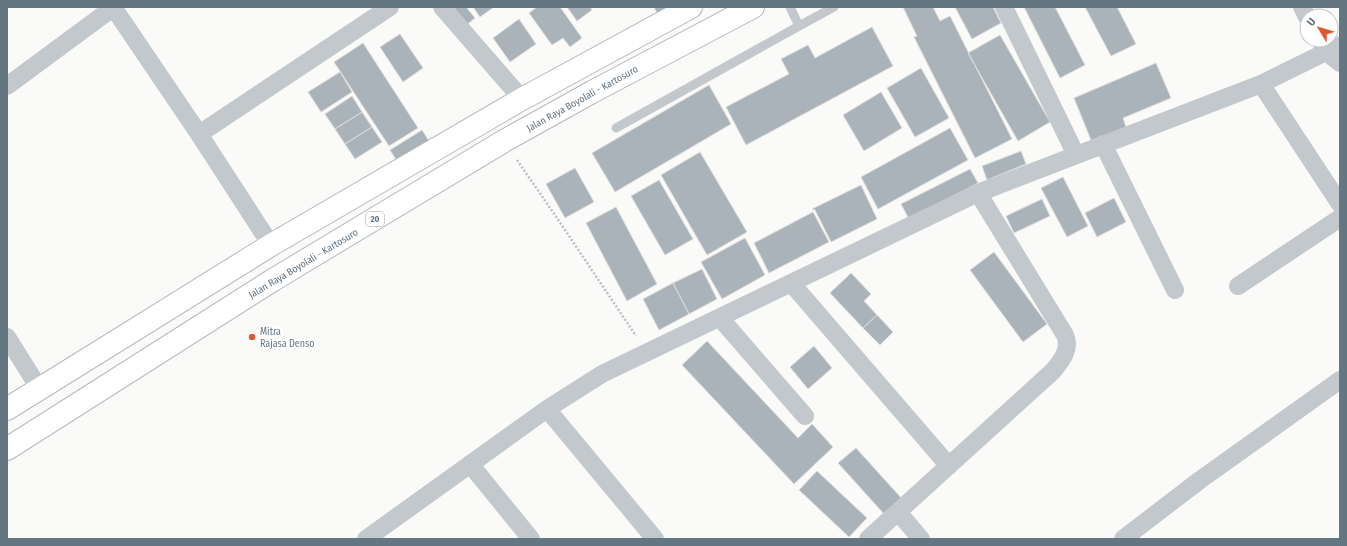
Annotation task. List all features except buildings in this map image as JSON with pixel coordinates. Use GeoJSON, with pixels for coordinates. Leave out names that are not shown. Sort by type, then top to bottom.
{"type":"FeatureCollection","features":[{"type":"Feature","properties":{"kind":"highway"},"geometry":{"type":"LineString","coordinates":[[7,409],[271,245],[522,99],[691,7]]}},
{"type":"Feature","properties":{"kind":"highway","name":"Jalan Raya Boyolali - Kartosuro"},"geometry":{"type":"LineString","coordinates":[[7,448],[274,280],[504,141],[592,92],[753,7]]}},
{"type":"Feature","properties":{"kind":"street"},"geometry":{"type":"LineString","coordinates":[[7,86],[114,7],[271,245]]}},
{"type":"Feature","properties":{"kind":"street"},"geometry":{"type":"LineString","coordinates":[[199,134],[390,7]]}},
{"type":"Feature","properties":{"kind":"street"},"geometry":{"type":"LineString","coordinates":[[442,7],[522,99]]}},
{"type":"Feature","properties":{"kind":"street"},"geometry":{"type":"LineString","coordinates":[[1004,7],[1076,155]]}},
{"type":"Feature","properties":{"kind":"street"},"geometry":{"type":"LineString","coordinates":[[366,539],[547,409],[602,374],[792,284],[978,193],[1261,84],[1332,50]]}},
{"type":"Feature","properties":{"kind":"street"},"geometry":{"type":"LineString","coordinates":[[1261,84],[1340,204]]}},
{"type":"Feature","properties":{"kind":"street"},"geometry":{"type":"LineString","coordinates":[[1103,144],[1174,290]]}},
{"type":"Feature","properties":{"kind":"street"},"geometry":{"type":"LineString","coordinates":[[868,539],[1053,371],[1065,355],[1068,343],[1065,335],[978,193]]}},
{"type":"Feature","properties":{"kind":"street"},"geometry":{"type":"LineString","coordinates":[[1238,286],[1340,218]]}},
{"type":"Feature","properties":{"kind":"street"},"geometry":{"type":"LineString","coordinates":[[792,284],[949,466]]}},
{"type":"Feature","properties":{"kind":"street"},"geometry":{"type":"LineString","coordinates":[[720,318],[805,416]]}},
{"type":"Feature","properties":{"kind":"street"},"geometry":{"type":"LineString","coordinates":[[7,337],[39,388]]}},
{"type":"Feature","properties":{"kind":"street"},"geometry":{"type":"LineString","coordinates":[[1123,539],[1200,480],[1340,380]]}},
{"type":"Feature","properties":{"kind":"street"},"geometry":{"type":"LineString","coordinates":[[547,409],[655,539]]}},
{"type":"Feature","properties":{"kind":"street"},"geometry":{"type":"LineString","coordinates":[[470,464],[531,539]]}},
{"type":"Feature","properties":{"kind":"street"},"geometry":{"type":"LineString","coordinates":[[898,512],[921,539]]}},
{"type":"Feature","properties":{"kind":"lane"},"geometry":{"type":"LineString","coordinates":[[790,7],[800,26]]}},
{"type":"Feature","properties":{"kind":"lane"},"geometry":{"type":"LineString","coordinates":[[616,128],[834,7]]}},
{"type":"Feature","properties":{"kind":"path"},"geometry":{"type":"LineString","coordinates":[[504,141],[647,352]]}},
{"type":"Feature","properties":{"kind":"place","name":"Mitra Rajasa Denso"},"geometry":{"type":"Point","coordinates":[252,337]}}]}
